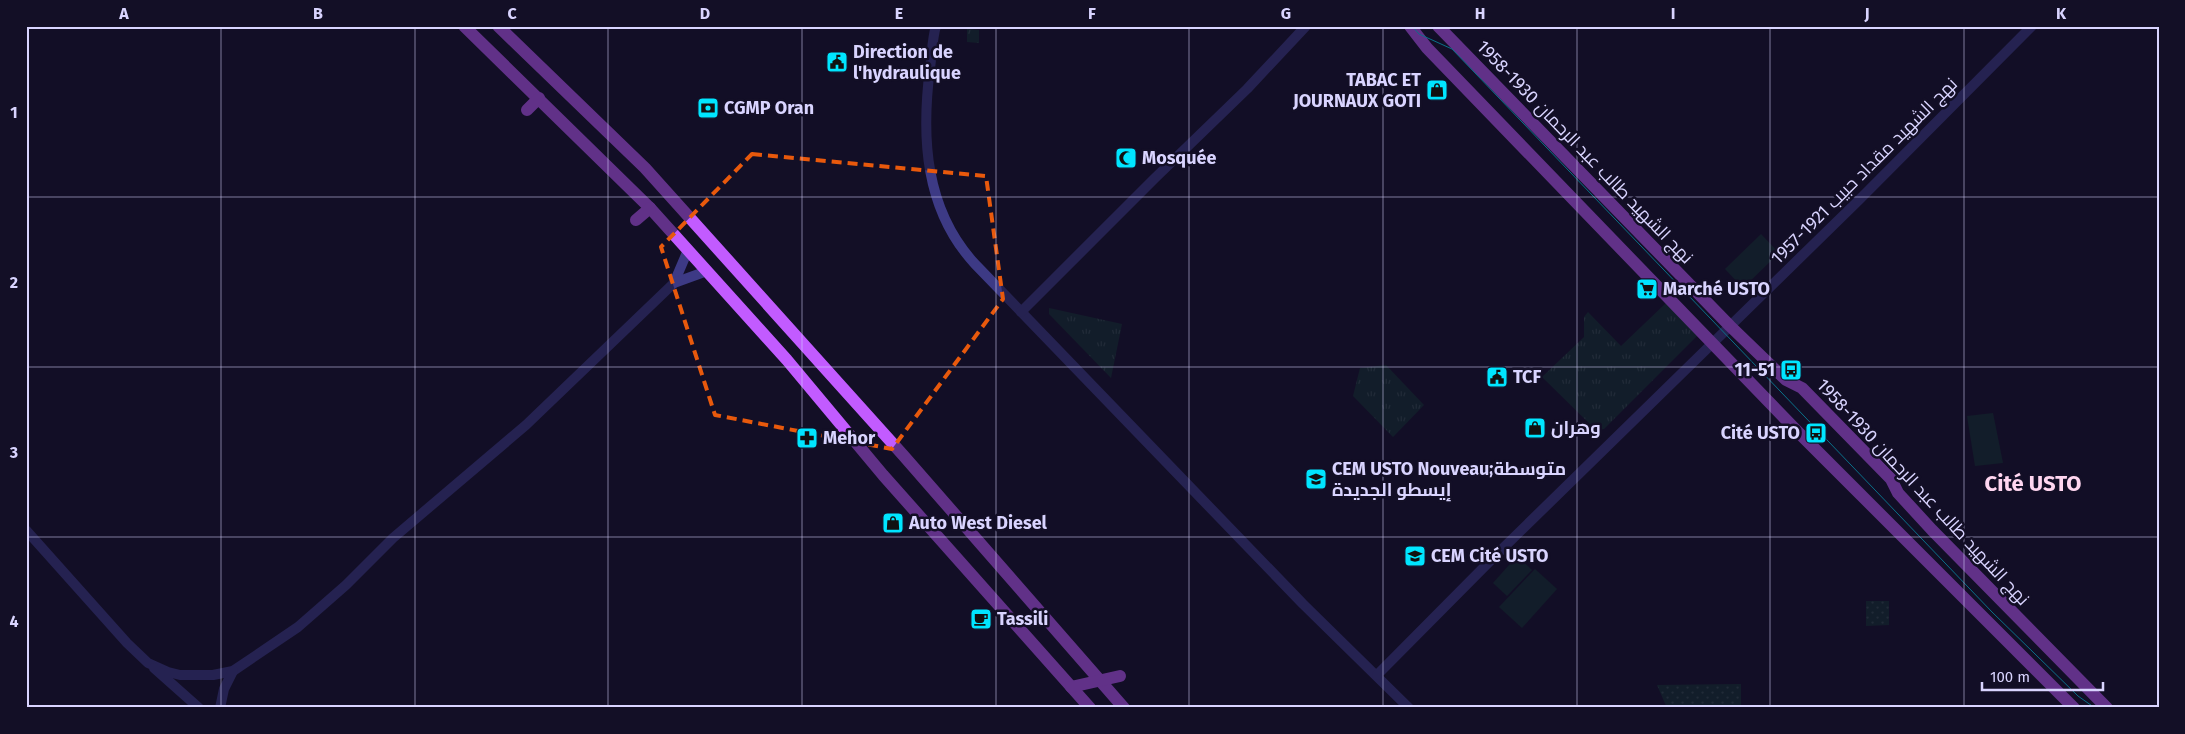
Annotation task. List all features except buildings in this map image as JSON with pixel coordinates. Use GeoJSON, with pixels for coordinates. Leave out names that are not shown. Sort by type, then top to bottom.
{"type":"FeatureCollection","features":[{"type":"Feature","properties":{"kind":"main road"},"geometry":{"type":"LineString","coordinates":[[464,26],[650,208],[787,360],[883,474],[1090,708]]}},
{"type":"Feature","properties":{"kind":"main road"},"geometry":{"type":"LineString","coordinates":[[498,26],[658,182],[903,455],[1124,708]]}},
{"type":"Feature","properties":{"kind":"main road"},"geometry":{"type":"LineString","coordinates":[[1410,26],[1427,48],[1712,344],[2074,708]]}},
{"type":"Feature","properties":{"kind":"main road","name":"نهج الشهيد طالب عبد الرحمان 1930-1958"},"geometry":{"type":"LineString","coordinates":[[1438,26],[1730,326],[1786,380],[1802,388],[1891,479],[1898,493],[1932,530],[2107,708]]}},
{"type":"Feature","properties":{"kind":"main road"},"geometry":{"type":"LineString","coordinates":[[527,110],[539,98]]}},
{"type":"Feature","properties":{"kind":"main road"},"geometry":{"type":"LineString","coordinates":[[636,220],[650,208]]}},
{"type":"Feature","properties":{"kind":"main road"},"geometry":{"type":"LineString","coordinates":[[1071,687],[1120,676]]}},
{"type":"Feature","properties":{"kind":"street"},"geometry":{"type":"LineString","coordinates":[[936,26],[928,84],[928,158],[936,198],[948,228],[967,255],[1303,604],[1409,708]]}},
{"type":"Feature","properties":{"kind":"street"},"geometry":{"type":"LineString","coordinates":[[1022,312],[1155,178],[1247,89],[1306,26]]}},
{"type":"Feature","properties":{"kind":"street","name":"نهج الشهيد مقداد حبيب 1921-1957"},"geometry":{"type":"LineString","coordinates":[[1377,675],[1859,200],[2032,26]]}},
{"type":"Feature","properties":{"kind":"street"},"geometry":{"type":"LineString","coordinates":[[148,663],[168,672],[180,674],[213,675],[233,671],[298,627],[393,538],[526,425],[674,283],[688,250]]}},
{"type":"Feature","properties":{"kind":"street"},"geometry":{"type":"LineString","coordinates":[[674,283],[707,271]]}},
{"type":"Feature","properties":{"kind":"street"},"geometry":{"type":"LineString","coordinates":[[26,530],[127,643],[198,708]]}},
{"type":"Feature","properties":{"kind":"street"},"geometry":{"type":"LineString","coordinates":[[220,708],[224,689],[233,671]]}},
{"type":"Feature","properties":{"kind":"highlighted area"},"geometry":{"type":"Polygon","coordinates":[[[752,154],[986,176],[1003,299],[892,449],[715,415],[661,247],[752,154]]]}},
{"type":"Feature","properties":{"kind":"green space"},"geometry":{"type":"Polygon","coordinates":[[[967,29],[979,30],[979,43],[967,42],[967,29]]]}},
{"type":"Feature","properties":{"kind":"green space"},"geometry":{"type":"Polygon","coordinates":[[[1761,234],[1779,253],[1743,288],[1725,269],[1761,234]]]}},
{"type":"Feature","properties":{"kind":"green space"},"geometry":{"type":"Polygon","coordinates":[[[1666,303],[1698,335],[1604,429],[1596,430],[1542,377],[1584,337],[1584,317],[1588,312],[1621,346],[1666,303]]]}},
{"type":"Feature","properties":{"kind":"green space"},"geometry":{"type":"Polygon","coordinates":[[[1049,308],[1122,324],[1111,378],[1049,314],[1049,308]]]}},
{"type":"Feature","properties":{"kind":"green space"},"geometry":{"type":"Polygon","coordinates":[[[1386,365],[1424,405],[1393,437],[1353,396],[1360,368],[1386,365]]]}},
{"type":"Feature","properties":{"kind":"green space"},"geometry":{"type":"Polygon","coordinates":[[[1993,413],[2003,463],[1975,466],[1967,416],[1993,413]]]}},
{"type":"Feature","properties":{"kind":"green space"},"geometry":{"type":"Polygon","coordinates":[[[1517,556],[1532,570],[1507,596],[1493,583],[1517,556]]]}},
{"type":"Feature","properties":{"kind":"green space"},"geometry":{"type":"Polygon","coordinates":[[[1535,569],[1557,589],[1522,628],[1499,607],[1535,569]]]}},
{"type":"Feature","properties":{"kind":"green space"},"geometry":{"type":"Polygon","coordinates":[[[1866,601],[1889,601],[1889,625],[1866,626],[1866,601]]]}},
{"type":"Feature","properties":{"kind":"green space"},"geometry":{"type":"Polygon","coordinates":[[[1741,684],[1741,708],[1667,708],[1657,685],[1741,684]]]}},
{"type":"Feature","properties":{"kind":"tram line"},"geometry":{"type":"LineString","coordinates":[[1412,26],[1419,34],[1452,49],[1992,612],[2078,696],[2095,708]]}},
{"type":"Feature","properties":{"kind":"place","name":"Direction de l'hydraulique"},"geometry":{"type":"Point","coordinates":[837,62]}},
{"type":"Feature","properties":{"kind":"place","name":"TABAC ET JOURNAUX GOTI"},"geometry":{"type":"Point","coordinates":[1437,90]}},
{"type":"Feature","properties":{"kind":"place","name":"CGMP Oran"},"geometry":{"type":"Point","coordinates":[708,108]}},
{"type":"Feature","properties":{"kind":"place","name":"Mosquée"},"geometry":{"type":"Point","coordinates":[1126,158]}},
{"type":"Feature","properties":{"kind":"place","name":"Marché USTO"},"geometry":{"type":"Point","coordinates":[1647,289]}},
{"type":"Feature","properties":{"kind":"place","name":"11-51"},"geometry":{"type":"Point","coordinates":[1791,370]}},
{"type":"Feature","properties":{"kind":"place","name":"TCF"},"geometry":{"type":"Point","coordinates":[1497,377]}},
{"type":"Feature","properties":{"kind":"place","name":"وهران"},"geometry":{"type":"Point","coordinates":[1535,428]}},
{"type":"Feature","properties":{"kind":"place","name":"Cité USTO"},"geometry":{"type":"Point","coordinates":[1816,433]}},
{"type":"Feature","properties":{"kind":"place","name":"Mehor"},"geometry":{"type":"Point","coordinates":[807,438]}},
{"type":"Feature","properties":{"kind":"place","name":"CEM USTO Nouveau;متوسطة إيسطو الجديدة"},"geometry":{"type":"Point","coordinates":[1316,479]}},
{"type":"Feature","properties":{"kind":"place","name":"Auto West Diesel"},"geometry":{"type":"Point","coordinates":[893,523]}},
{"type":"Feature","properties":{"kind":"place","name":"CEM Cité USTO"},"geometry":{"type":"Point","coordinates":[1415,556]}},
{"type":"Feature","properties":{"kind":"place","name":"Tassili"},"geometry":{"type":"Point","coordinates":[981,619]}},
{"type":"Feature","properties":{"kind":"district","name":"Cité USTO"},"geometry":{"type":"Point","coordinates":[2033,483]}}]}
